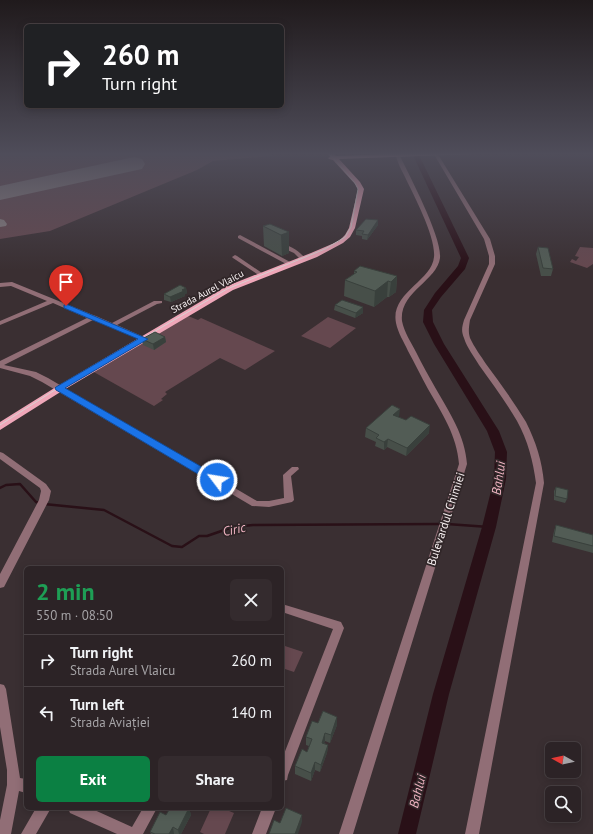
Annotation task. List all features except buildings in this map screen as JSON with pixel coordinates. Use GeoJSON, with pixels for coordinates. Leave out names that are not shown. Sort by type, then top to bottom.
{"type":"FeatureCollection","features":[{"type":"Feature","properties":{"kind":"main road","name":"Strada Aurel Vlaicu"},"geometry":{"type":"LineString","coordinates":[[0,421],[230,288],[261,274],[272,271],[333,243],[344,234],[348,226],[355,192]]}},
{"type":"Feature","properties":{"kind":"main road","name":"Strada Aurel Vlaicu"},"geometry":{"type":"LineString","coordinates":[[289,263],[335,246],[345,239],[352,228],[360,192]]}},
{"type":"Feature","properties":{"kind":"main road","name":"Strada Aurel Vlaicu"},"geometry":{"type":"LineString","coordinates":[[0,428],[57,387]]}},
{"type":"Feature","properties":{"kind":"street","name":"Bulevardul Chimiei"},"geometry":{"type":"LineString","coordinates":[[346,834],[463,464],[462,448],[456,430],[411,349],[398,321],[398,315],[406,299],[433,267],[437,259],[438,252],[433,235],[414,192]]}},
{"type":"Feature","properties":{"kind":"street"},"geometry":{"type":"LineString","coordinates":[[459,192],[487,239],[492,256],[492,264],[467,320],[465,329],[466,338],[520,418],[536,450],[540,467],[540,483],[472,834]]}},
{"type":"Feature","properties":{"kind":"street"},"geometry":{"type":"LineString","coordinates":[[240,237],[289,263]]}},
{"type":"Feature","properties":{"kind":"street"},"geometry":{"type":"LineString","coordinates":[[272,241],[296,252],[301,257]]}},
{"type":"Feature","properties":{"kind":"street"},"geometry":{"type":"LineString","coordinates":[[235,257],[261,274]]}},
{"type":"Feature","properties":{"kind":"street"},"geometry":{"type":"LineString","coordinates":[[0,286],[12,284],[142,338]]}},
{"type":"Feature","properties":{"kind":"street"},"geometry":{"type":"LineString","coordinates":[[0,323],[53,301]]}},
{"type":"Feature","properties":{"kind":"street"},"geometry":{"type":"LineString","coordinates":[[113,325],[156,302],[160,302]]}},
{"type":"Feature","properties":{"kind":"street"},"geometry":{"type":"LineString","coordinates":[[0,365],[94,318]]}},
{"type":"Feature","properties":{"kind":"street"},"geometry":{"type":"LineString","coordinates":[[0,365],[33,374],[57,387],[255,504],[269,504],[289,500],[287,475],[295,469]]}},
{"type":"Feature","properties":{"kind":"street"},"geometry":{"type":"LineString","coordinates":[[0,455],[43,486],[46,491],[44,500],[0,584]]}},
{"type":"Feature","properties":{"kind":"street"},"geometry":{"type":"LineString","coordinates":[[284,609],[337,625],[339,628],[284,770]]}},
{"type":"Feature","properties":{"kind":"street"},"geometry":{"type":"LineString","coordinates":[[0,688],[13,770],[20,786],[4,834]]}},
{"type":"Feature","properties":{"kind":"street"},"geometry":{"type":"LineString","coordinates":[[28,834],[43,810]]}},
{"type":"Feature","properties":{"kind":"street"},"geometry":{"type":"LineString","coordinates":[[80,810],[132,834]]}},
{"type":"Feature","properties":{"kind":"street"},"geometry":{"type":"LineString","coordinates":[[136,834],[149,810]]}},
{"type":"Feature","properties":{"kind":"street"},"geometry":{"type":"LineString","coordinates":[[259,834],[268,810]]}},
{"type":"Feature","properties":{"kind":"shaded area"},"geometry":{"type":"Polygon","coordinates":[[[0,192],[144,192],[50,231],[0,239],[0,192]]]}},
{"type":"Feature","properties":{"kind":"shaded area"},"geometry":{"type":"Polygon","coordinates":[[[580,247],[593,248],[593,264],[587,268],[570,262],[572,259],[576,261],[579,257],[575,256],[580,247]]]}},
{"type":"Feature","properties":{"kind":"shaded area"},"geometry":{"type":"Polygon","coordinates":[[[188,316],[198,320],[201,318],[275,351],[245,370],[220,358],[165,392],[167,394],[161,399],[163,400],[154,406],[92,371],[188,316]]]}},
{"type":"Feature","properties":{"kind":"shaded area"},"geometry":{"type":"Polygon","coordinates":[[[328,317],[356,328],[330,348],[301,336],[328,317]]]}},
{"type":"Feature","properties":{"kind":"shaded area"},"geometry":{"type":"Polygon","coordinates":[[[285,646],[303,652],[294,672],[284,669],[285,646]]]}},
{"type":"Feature","properties":{"kind":"shaded area"},"geometry":{"type":"Polygon","coordinates":[[[210,810],[227,810],[234,813],[225,834],[204,834],[200,832],[210,810]]]}},
{"type":"Feature","properties":{"kind":"waterway","name":"Bahlui"},"geometry":{"type":"LineString","coordinates":[[407,834],[441,694],[489,527],[500,479],[501,452],[493,431],[439,344],[428,322],[428,310],[438,295],[462,267],[465,258],[434,192]]}},
{"type":"Feature","properties":{"kind":"waterway","name":"Ciric"},"geometry":{"type":"LineString","coordinates":[[0,488],[6,485],[20,484],[36,502],[40,503]]}},
{"type":"Feature","properties":{"kind":"waterway","name":"Ciric"},"geometry":{"type":"LineString","coordinates":[[44,504],[104,510],[172,546],[182,547],[199,536],[207,536],[233,527],[253,525],[441,524]]}},
{"type":"Feature","properties":{"kind":"waterway","name":"Ciric"},"geometry":{"type":"LineString","coordinates":[[447,524],[489,527]]}},
{"type":"Feature","properties":{"kind":"runway"},"geometry":{"type":"LineString","coordinates":[[0,193],[5,192]]}},
{"type":"Feature","properties":{"kind":"tram line"},"geometry":{"type":"LineString","coordinates":[[0,425],[58,388],[227,289],[325,249],[345,237],[351,227],[357,192]]}},
{"type":"Feature","properties":{"kind":"route"},"geometry":{"type":"LineString","coordinates":[[66,306],[144,339],[59,388],[111,420],[217,480]]}}]}
